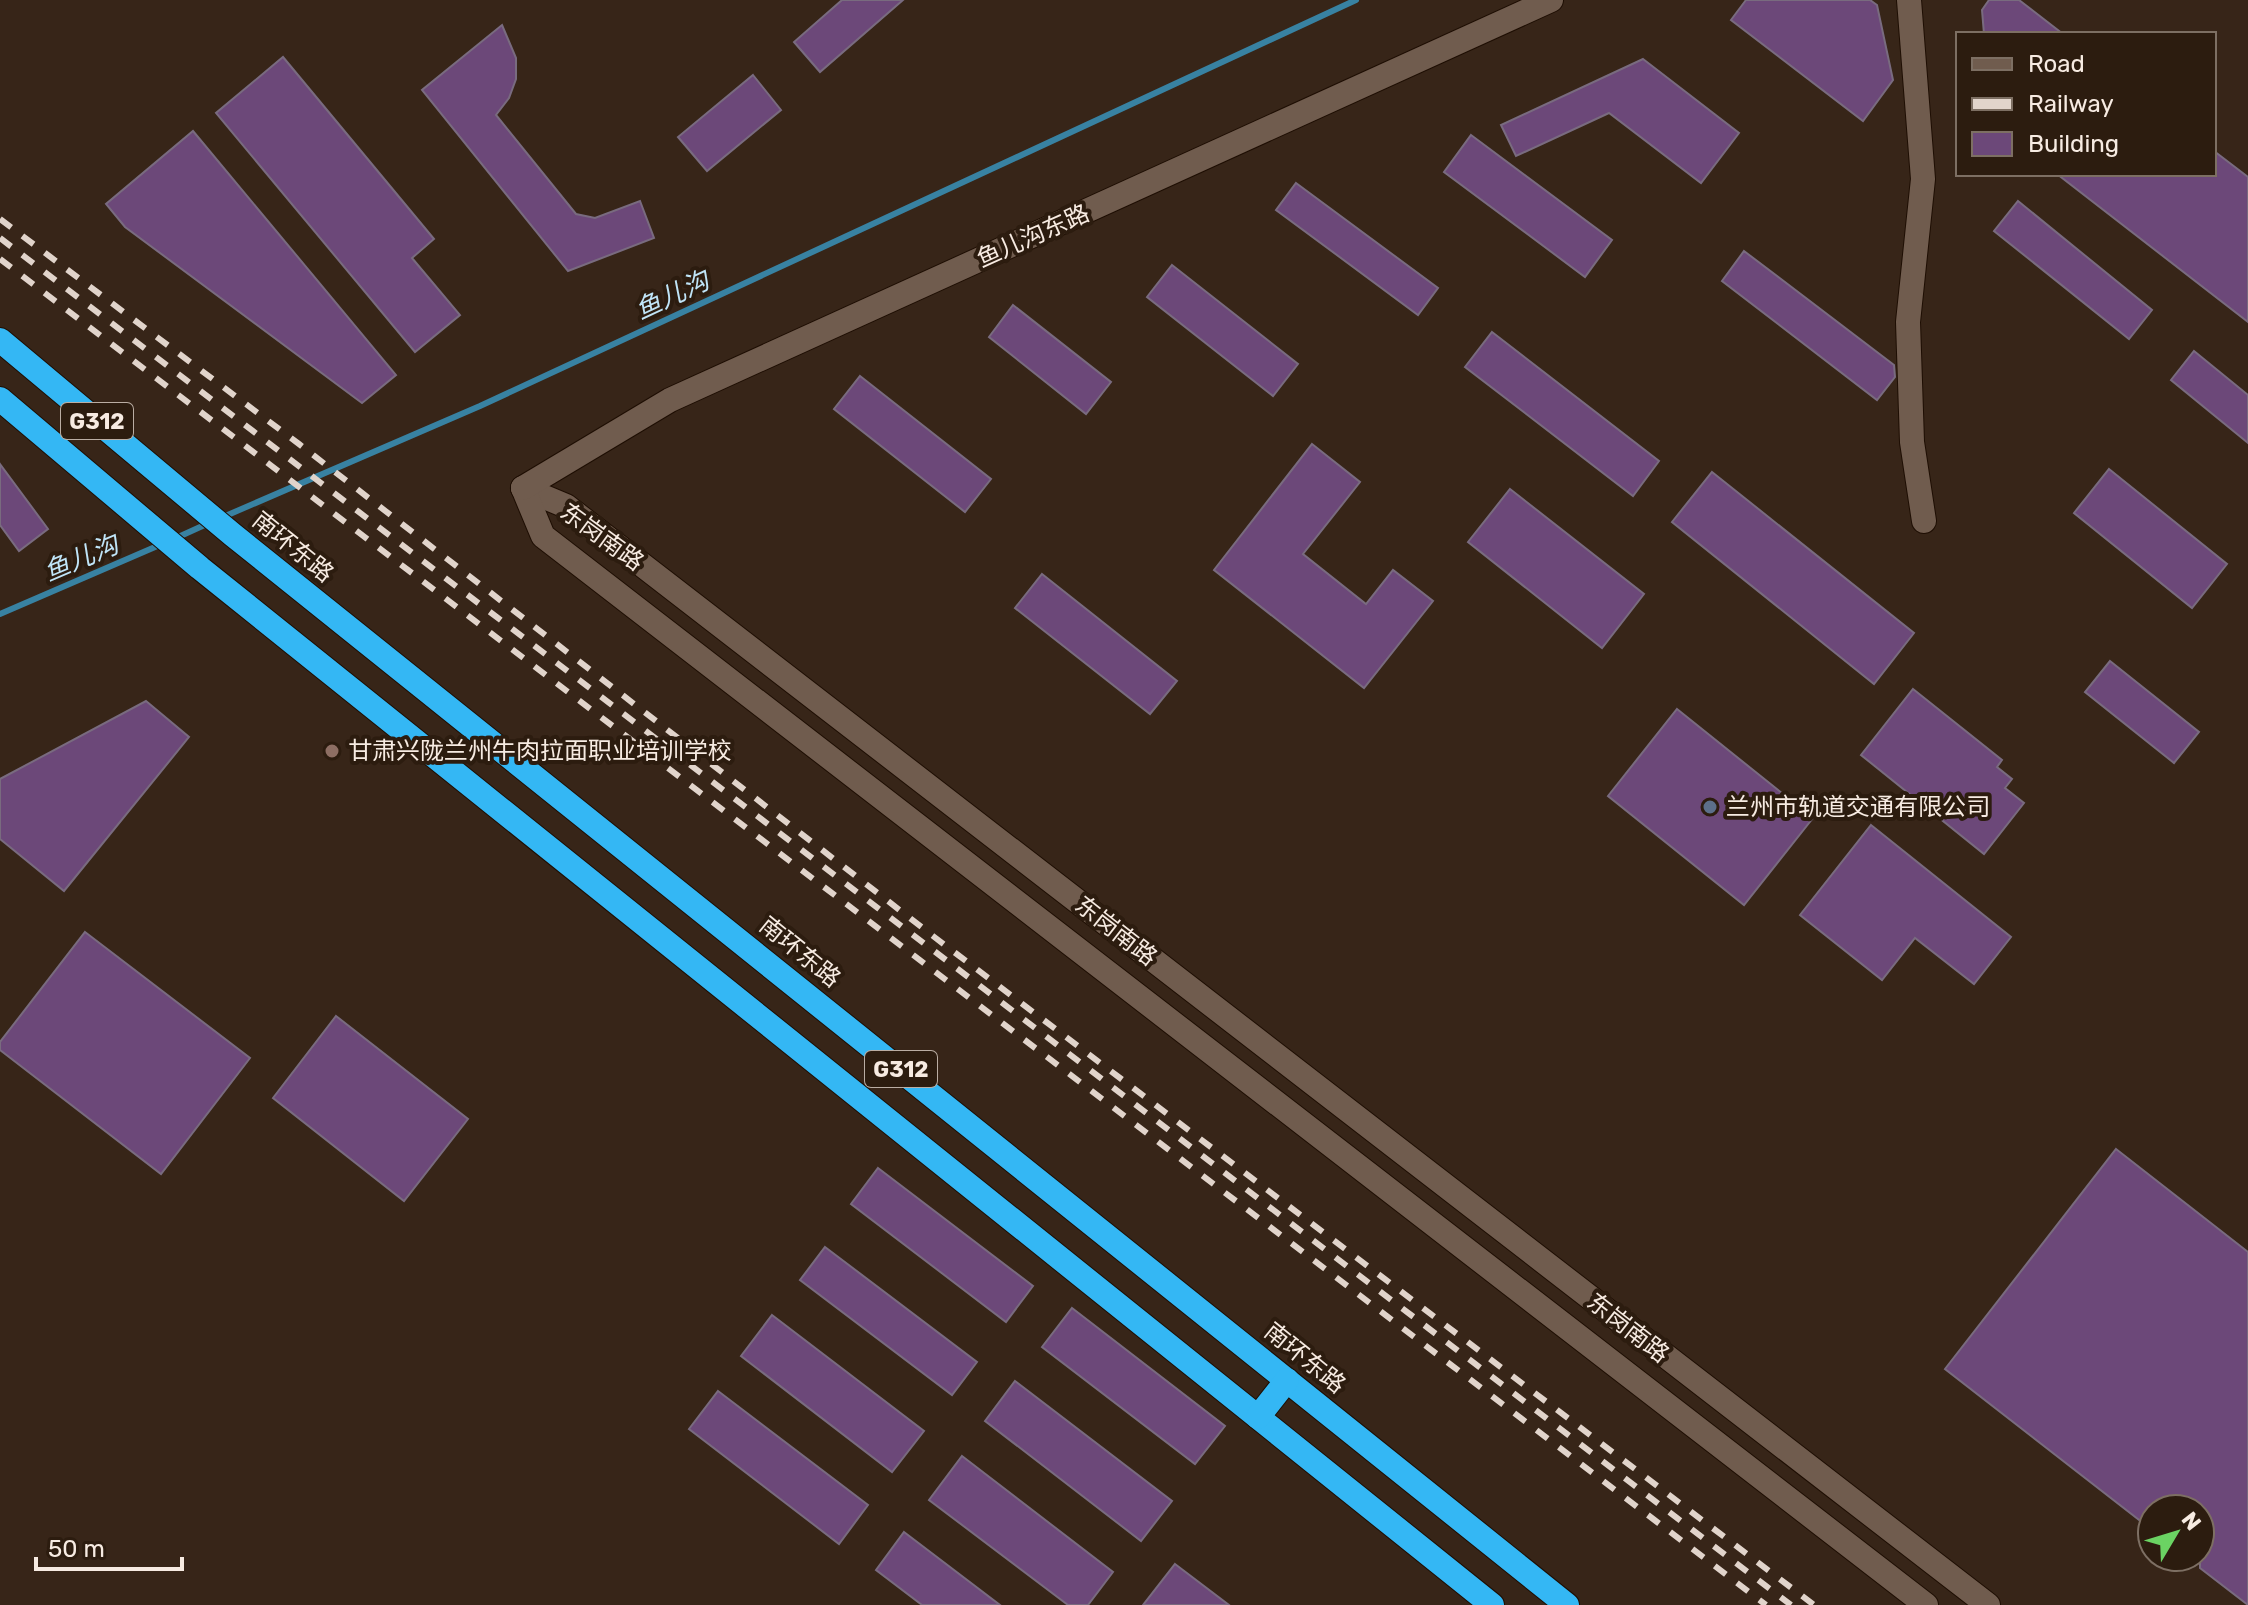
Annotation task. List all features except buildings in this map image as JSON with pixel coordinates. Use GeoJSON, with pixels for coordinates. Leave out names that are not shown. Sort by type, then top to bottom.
{"type":"FeatureCollection","features":[{"type":"Feature","properties":{"kind":"highway","name":"南环东路"},"geometry":{"type":"LineString","coordinates":[[0,340],[233,535],[1567,1605]]}},
{"type":"Feature","properties":{"kind":"highway","name":"G312"},"geometry":{"type":"LineString","coordinates":[[0,399],[186,555],[1492,1605]]}},
{"type":"Feature","properties":{"kind":"highway"},"geometry":{"type":"LineString","coordinates":[[1258,1417],[1287,1380]]}},
{"type":"Feature","properties":{"kind":"street","name":"鱼儿沟东路"},"geometry":{"type":"LineString","coordinates":[[523,488],[670,400],[1551,0]]}},
{"type":"Feature","properties":{"kind":"street"},"geometry":{"type":"LineString","coordinates":[[1909,0],[1923,179],[1908,322],[1912,442],[1924,521]]}},
{"type":"Feature","properties":{"kind":"street","name":"东岗南路"},"geometry":{"type":"LineString","coordinates":[[523,488],[543,536],[1926,1605]]}},
{"type":"Feature","properties":{"kind":"street","name":"东岗南路"},"geometry":{"type":"LineString","coordinates":[[523,488],[566,506],[1988,1605]]}},
{"type":"Feature","properties":{"kind":"waterway","name":"鱼儿沟"},"geometry":{"type":"LineString","coordinates":[[223,517],[480,406],[1356,0]]}},
{"type":"Feature","properties":{"kind":"waterway","name":"鱼儿沟"},"geometry":{"type":"LineString","coordinates":[[176,538],[209,523]]}},
{"type":"Feature","properties":{"kind":"waterway","name":"鱼儿沟"},"geometry":{"type":"LineString","coordinates":[[0,614],[162,544]]}},
{"type":"Feature","properties":{"kind":"railway"},"geometry":{"type":"LineString","coordinates":[[0,219],[299,444],[933,936],[1814,1605]]}},
{"type":"Feature","properties":{"kind":"railway"},"geometry":{"type":"LineString","coordinates":[[0,238],[1791,1605]]}},
{"type":"Feature","properties":{"kind":"railway"},"geometry":{"type":"LineString","coordinates":[[0,259],[1766,1605]]}},
{"type":"Feature","properties":{"kind":"place","name":"甘肃兴陇兰州牛肉拉面职业培训学校"},"geometry":{"type":"Point","coordinates":[332,751]}},
{"type":"Feature","properties":{"kind":"place","name":"兰州市轨道交通有限公司"},"geometry":{"type":"Point","coordinates":[1710,807]}}]}
